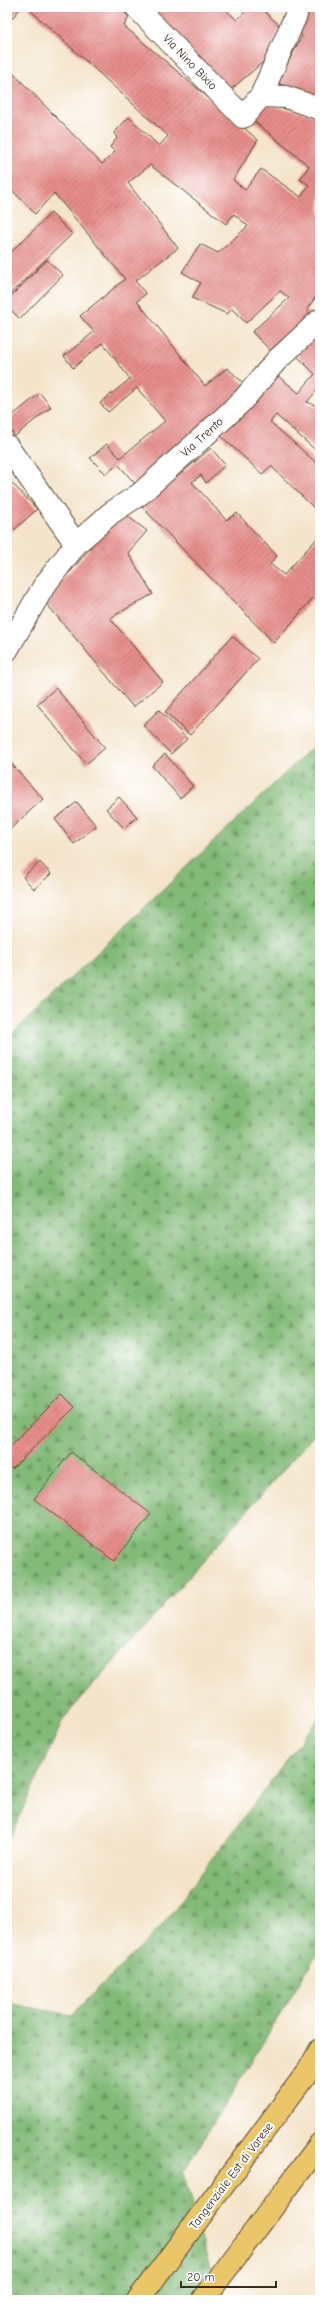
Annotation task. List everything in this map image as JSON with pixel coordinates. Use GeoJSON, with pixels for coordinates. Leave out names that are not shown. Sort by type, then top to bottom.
{"type":"FeatureCollection","features":[{"type":"Feature","properties":{"kind":"highway","name":"Tangenziale Est di Varese"},"geometry":{"type":"LineString","coordinates":[[138,2300],[310,2070],[320,2050]]}},
{"type":"Feature","properties":{"kind":"highway"},"geometry":{"type":"LineString","coordinates":[[203,2300],[320,2144]]}},
{"type":"Feature","properties":{"kind":"street","name":"Via Nino Bixio"},"geometry":{"type":"LineString","coordinates":[[136,7],[243,118],[261,96]]}},
{"type":"Feature","properties":{"kind":"street"},"geometry":{"type":"LineString","coordinates":[[297,7],[296,15],[261,96],[286,97],[320,109]]}},
{"type":"Feature","properties":{"kind":"street","name":"Via Trento"},"geometry":{"type":"LineString","coordinates":[[7,650],[44,586],[76,544],[111,513],[140,494],[225,417],[243,400],[276,361],[320,320]]}},
{"type":"Feature","properties":{"kind":"street"},"geometry":{"type":"LineString","coordinates":[[7,446],[76,544]]}},
{"type":"Feature","properties":{"kind":"green space"},"geometry":{"type":"Polygon","coordinates":[[[320,740],[320,1428],[64,1718],[7,1844],[7,1039],[320,740]]]}},
{"type":"Feature","properties":{"kind":"green space"},"geometry":{"type":"Polygon","coordinates":[[[320,1716],[320,1949],[183,2173],[219,2300],[7,2300],[7,2003],[71,2015],[161,1927],[320,1716]]]}},
{"type":"Feature","properties":{"kind":"building"},"geometry":{"type":"Polygon","coordinates":[[[7,7],[22,7],[7,24],[7,7]]]}},
{"type":"Feature","properties":{"kind":"building"},"geometry":{"type":"Polygon","coordinates":[[[30,7],[118,7],[129,17],[124,26],[258,140],[233,180],[245,190],[261,169],[301,197],[309,185],[300,179],[309,166],[249,117],[261,103],[320,117],[320,291],[307,309],[313,318],[274,354],[252,332],[289,298],[280,291],[246,323],[232,309],[227,314],[192,298],[201,283],[182,272],[200,244],[218,253],[248,226],[234,214],[226,224],[150,165],[128,183],[178,248],[135,281],[146,294],[137,301],[205,386],[227,368],[249,388],[137,486],[118,464],[106,474],[90,458],[107,444],[120,458],[165,421],[137,388],[108,412],[100,403],[130,379],[103,343],[73,368],[64,356],[94,332],[80,316],[125,279],[54,193],[35,214],[7,185],[7,67],[102,164],[115,152],[110,147],[117,138],[114,133],[129,117],[159,146],[168,136],[29,9],[30,7]]]}},
{"type":"Feature","properties":{"kind":"building"},"geometry":{"type":"Polygon","coordinates":[[[145,7],[223,7],[237,20],[250,7],[260,7],[281,27],[264,61],[227,93],[145,7]]]}},
{"type":"Feature","properties":{"kind":"building"},"geometry":{"type":"Polygon","coordinates":[[[308,7],[320,7],[320,98],[277,83],[302,36],[296,28],[308,7]]]}},
{"type":"Feature","properties":{"kind":"building"},"geometry":{"type":"Polygon","coordinates":[[[51,213],[72,234],[7,297],[7,256],[51,213]]]}},
{"type":"Feature","properties":{"kind":"building"},"geometry":{"type":"Polygon","coordinates":[[[47,260],[63,275],[20,319],[7,306],[7,300],[47,260]]]}},
{"type":"Feature","properties":{"kind":"building"},"geometry":{"type":"Polygon","coordinates":[[[320,328],[320,387],[307,402],[320,407],[320,454],[276,415],[270,422],[320,466],[320,503],[315,509],[271,466],[262,474],[220,435],[272,371],[299,393],[315,374],[297,356],[320,328]]]}},
{"type":"Feature","properties":{"kind":"building"},"geometry":{"type":"Polygon","coordinates":[[[40,393],[51,407],[15,436],[7,426],[7,420],[40,393]]]}},
{"type":"Feature","properties":{"kind":"building"},"geometry":{"type":"Polygon","coordinates":[[[211,448],[225,465],[206,483],[201,475],[192,482],[226,520],[237,513],[277,556],[270,564],[284,575],[320,535],[320,590],[274,643],[138,503],[178,469],[182,473],[211,448]]]}},
{"type":"Feature","properties":{"kind":"building"},"geometry":{"type":"Polygon","coordinates":[[[7,478],[37,509],[13,531],[7,524],[7,478]]]}},
{"type":"Feature","properties":{"kind":"building"},"geometry":{"type":"Polygon","coordinates":[[[121,511],[147,531],[128,553],[153,594],[110,618],[163,682],[133,707],[40,596],[71,571],[121,511]]]}},
{"type":"Feature","properties":{"kind":"building"},"geometry":{"type":"Polygon","coordinates":[[[232,636],[258,659],[190,735],[165,712],[232,636]]]}},
{"type":"Feature","properties":{"kind":"building"},"geometry":{"type":"Polygon","coordinates":[[[56,688],[105,748],[86,764],[37,704],[56,688]]]}},
{"type":"Feature","properties":{"kind":"building"},"geometry":{"type":"Polygon","coordinates":[[[159,710],[187,739],[171,754],[143,725],[159,710]]]}},
{"type":"Feature","properties":{"kind":"building"},"geometry":{"type":"Polygon","coordinates":[[[165,754],[193,786],[180,798],[152,766],[165,754]]]}},
{"type":"Feature","properties":{"kind":"building"},"geometry":{"type":"Polygon","coordinates":[[[7,759],[43,799],[7,832],[7,759]]]}},
{"type":"Feature","properties":{"kind":"building"},"geometry":{"type":"Polygon","coordinates":[[[119,797],[137,817],[124,828],[106,809],[119,797]]]}},
{"type":"Feature","properties":{"kind":"building"},"geometry":{"type":"Polygon","coordinates":[[[77,802],[96,826],[74,844],[55,819],[77,802]]]}},
{"type":"Feature","properties":{"kind":"building"},"geometry":{"type":"Polygon","coordinates":[[[40,862],[51,874],[34,889],[23,877],[40,862]]]}},
{"type":"Feature","properties":{"kind":"building"},"geometry":{"type":"Polygon","coordinates":[[[62,1394],[75,1407],[12,1469],[7,1464],[7,1449],[62,1394]]]}},
{"type":"Feature","properties":{"kind":"building"},"geometry":{"type":"Polygon","coordinates":[[[71,1452],[151,1514],[114,1561],[34,1499],[71,1452]]]}}]}
